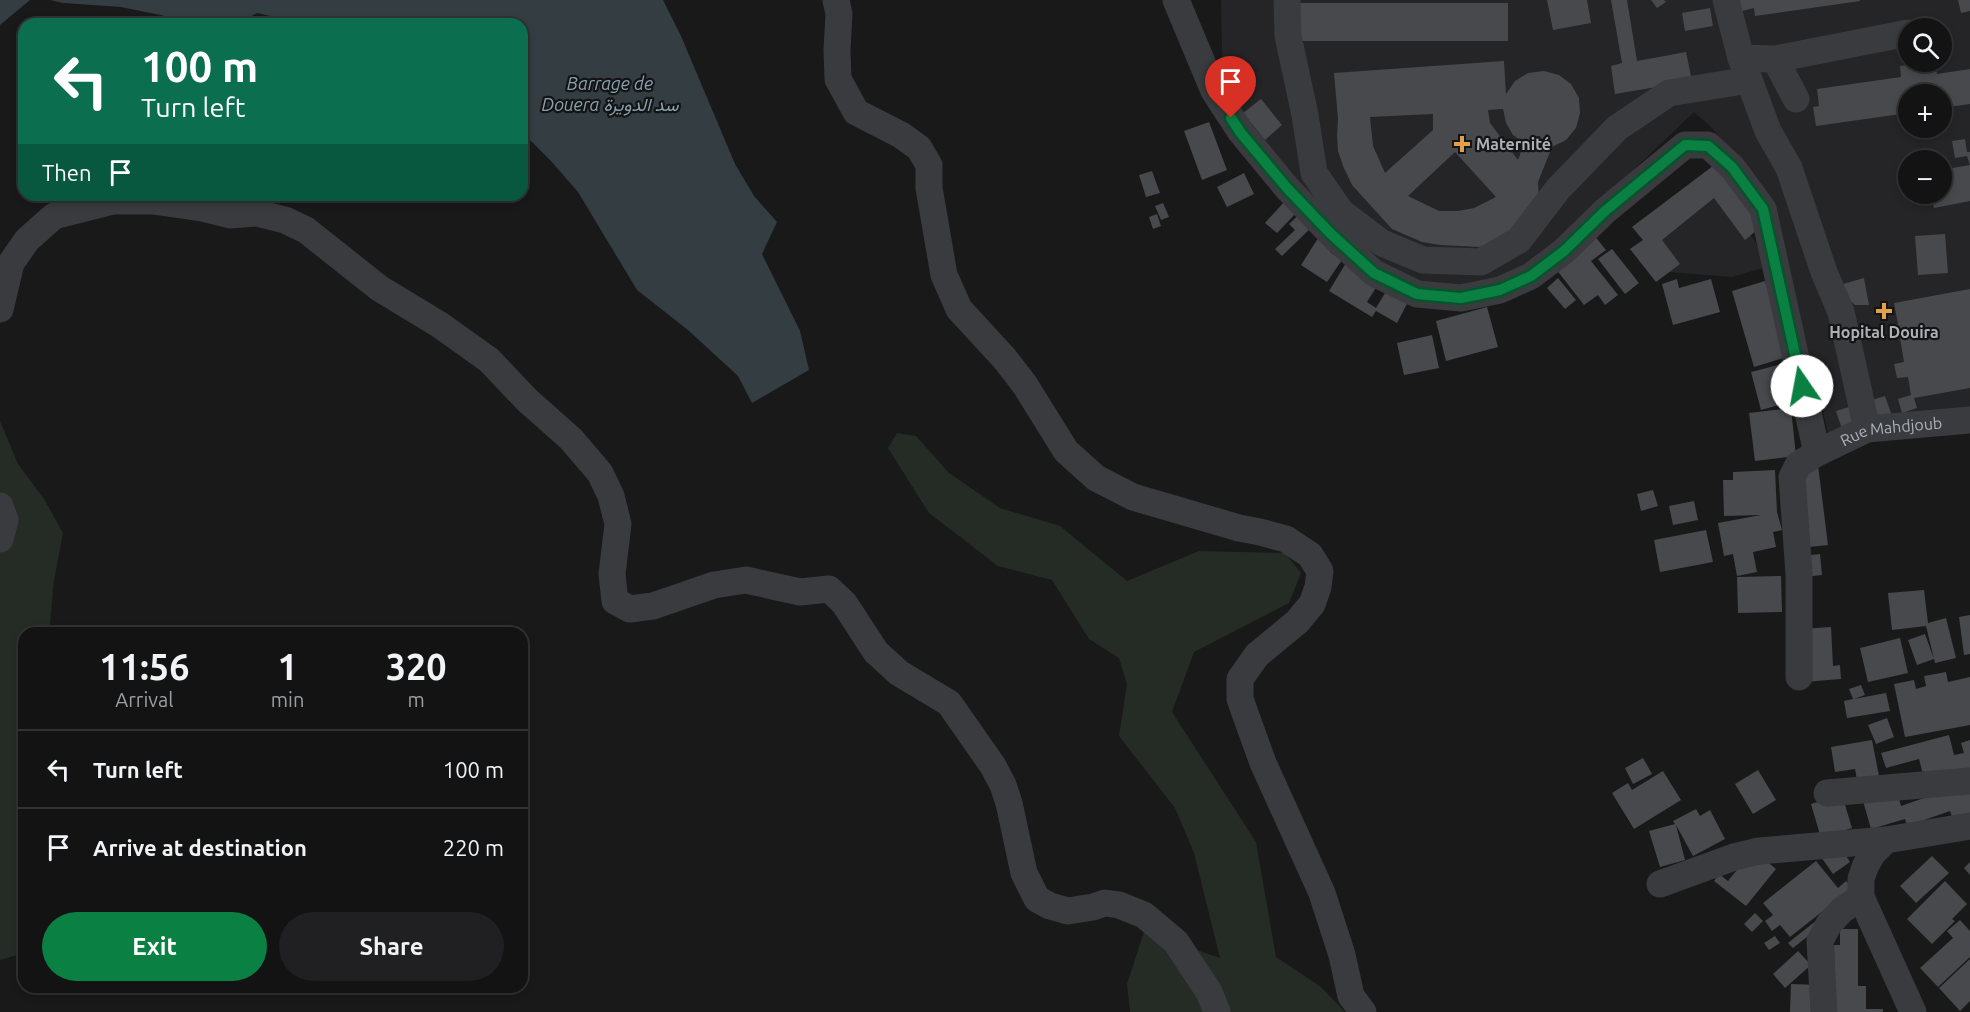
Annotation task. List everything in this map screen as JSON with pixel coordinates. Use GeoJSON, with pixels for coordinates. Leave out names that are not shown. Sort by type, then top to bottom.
{"type":"FeatureCollection","features":[{"type":"Feature","properties":{"kind":"street"},"geometry":{"type":"LineString","coordinates":[[836,0],[839,14],[838,79],[856,112],[919,147],[929,165],[931,198],[944,275],[959,309],[1005,359],[1025,385],[1044,420],[1066,451],[1096,478],[1133,497],[1239,528],[1260,531],[1286,539],[1310,555],[1320,571],[1318,587],[1312,604],[1297,622],[1257,655],[1240,679],[1240,699],[1263,763],[1322,893],[1342,955],[1351,996],[1363,1012]]}},
{"type":"Feature","properties":{"kind":"street"},"geometry":{"type":"LineString","coordinates":[[1176,0],[1214,91],[1240,132],[1287,188],[1340,242],[1374,273],[1417,294],[1461,298],[1500,290],[1531,276],[1564,251],[1605,211],[1685,145],[1708,146],[1732,167],[1763,209],[1817,453]]}},
{"type":"Feature","properties":{"kind":"street"},"geometry":{"type":"LineString","coordinates":[[1287,0],[1288,36],[1305,115],[1314,173],[1341,212],[1382,243],[1423,261],[1481,262],[1519,240],[1558,189],[1617,128],[1669,93],[1774,59],[1898,35]]}},
{"type":"Feature","properties":{"kind":"street"},"geometry":{"type":"LineString","coordinates":[[1726,0],[1745,69],[1768,131],[1789,168],[1824,272],[1841,312],[1867,429]]}},
{"type":"Feature","properties":{"kind":"street"},"geometry":{"type":"LineString","coordinates":[[1774,59],[1796,99]]}},
{"type":"Feature","properties":{"kind":"street"},"geometry":{"type":"LineString","coordinates":[[0,309],[11,263],[27,240],[54,216],[112,201],[153,201],[202,208],[230,215],[257,213],[285,220],[306,230],[379,288],[440,325],[489,360],[527,400],[572,439],[600,473],[611,496],[618,524],[612,574],[615,601],[630,609],[653,606],[714,585],[746,580],[800,592],[829,589],[844,603],[876,652],[899,673],[949,703],[987,757],[1003,785],[1024,873],[1037,899],[1050,906],[1068,911],[1105,903],[1119,904],[1144,915],[1176,942],[1209,992],[1218,1012]]}},
{"type":"Feature","properties":{"kind":"street","name":"Rue Mahdjoub"},"geometry":{"type":"LineString","coordinates":[[1799,677],[1799,574],[1792,477],[1798,465],[1817,453],[1867,429],[1970,420]]}},
{"type":"Feature","properties":{"kind":"street"},"geometry":{"type":"LineString","coordinates":[[0,506],[5,520],[0,539]]}},
{"type":"Feature","properties":{"kind":"street"},"geometry":{"type":"LineString","coordinates":[[1827,793],[1970,781]]}},
{"type":"Feature","properties":{"kind":"street"},"geometry":{"type":"LineString","coordinates":[[1660,884],[1760,850],[1887,840],[1970,826]]}},
{"type":"Feature","properties":{"kind":"street"},"geometry":{"type":"LineString","coordinates":[[1887,840],[1872,854],[1864,867],[1861,897],[1912,1012]]}},
{"type":"Feature","properties":{"kind":"street"},"geometry":{"type":"LineString","coordinates":[[1824,1012],[1820,941],[1829,924],[1842,910],[1861,897]]}},
{"type":"Feature","properties":{"kind":"shaded area"},"geometry":{"type":"Polygon","coordinates":[[[1221,0],[1970,0],[1970,410],[1829,437],[1775,212],[1745,166],[1710,126],[1694,112],[1547,255],[1497,284],[1430,286],[1363,254],[1223,97],[1221,0]]]}},
{"type":"Feature","properties":{"kind":"shaded area"},"geometry":{"type":"Polygon","coordinates":[[[1717,163],[1763,225],[1751,235],[1770,266],[1732,277],[1669,272],[1656,282],[1630,249],[1643,240],[1632,227],[1717,163]]]}},
{"type":"Feature","properties":{"kind":"shaded area"},"geometry":{"type":"Polygon","coordinates":[[[0,421],[18,464],[44,499],[63,533],[54,580],[50,627],[18,627],[18,955],[0,960],[0,421]]]}},
{"type":"Feature","properties":{"kind":"shaded area"},"geometry":{"type":"Polygon","coordinates":[[[897,433],[916,436],[949,473],[1000,508],[1060,526],[1127,581],[1199,551],[1285,553],[1301,573],[1289,603],[1194,652],[1172,712],[1256,842],[1276,957],[1321,987],[1345,1012],[1130,1012],[1127,984],[1144,932],[1220,958],[1194,853],[1175,808],[1119,736],[1127,684],[1119,658],[1089,639],[1052,580],[998,566],[929,513],[888,448],[897,433]]]}},
{"type":"Feature","properties":{"kind":"water"},"geometry":{"type":"Polygon","coordinates":[[[0,0],[30,0],[0,25],[0,0]]]}},
{"type":"Feature","properties":{"kind":"water","name":"Barrage de Douera سد الدويرة"},"geometry":{"type":"Polygon","coordinates":[[[50,0],[663,0],[681,36],[735,164],[754,196],[777,222],[762,254],[800,331],[809,370],[752,403],[738,376],[688,330],[637,290],[578,192],[528,138],[528,18],[279,18],[257,13],[248,18],[173,18],[121,7],[50,0]]]}},
{"type":"Feature","properties":{"kind":"building"},"geometry":{"type":"Polygon","coordinates":[[[1547,0],[1587,0],[1591,23],[1553,30],[1547,0]]]}},
{"type":"Feature","properties":{"kind":"building"},"geometry":{"type":"Polygon","coordinates":[[[1611,0],[1627,0],[1637,61],[1686,52],[1692,81],[1615,94],[1611,66],[1622,63],[1611,0]]]}},
{"type":"Feature","properties":{"kind":"building"},"geometry":{"type":"Polygon","coordinates":[[[1651,0],[1664,0],[1666,2],[1657,8],[1651,0]]]}},
{"type":"Feature","properties":{"kind":"building"},"geometry":{"type":"Polygon","coordinates":[[[1736,0],[1860,1],[1755,16],[1754,8],[1738,12],[1736,0]]]}},
{"type":"Feature","properties":{"kind":"building"},"geometry":{"type":"Polygon","coordinates":[[[1958,0],[1970,0],[1970,11],[1961,13],[1958,0]]]}},
{"type":"Feature","properties":{"kind":"building"},"geometry":{"type":"Polygon","coordinates":[[[1298,3],[1508,3],[1508,41],[1299,41],[1298,3]]]}},
{"type":"Feature","properties":{"kind":"building"},"geometry":{"type":"Polygon","coordinates":[[[1710,8],[1713,26],[1685,31],[1682,13],[1710,8]]]}},
{"type":"Feature","properties":{"kind":"building"},"geometry":{"type":"Polygon","coordinates":[[[1504,61],[1506,94],[1515,81],[1528,73],[1544,71],[1559,75],[1571,84],[1579,98],[1580,113],[1576,128],[1566,140],[1552,147],[1538,182],[1539,201],[1535,209],[1496,242],[1479,247],[1440,245],[1422,242],[1392,229],[1352,185],[1338,151],[1334,73],[1504,61]],[[1503,109],[1488,110],[1490,123],[1518,160],[1524,143],[1513,135],[1506,123],[1503,109]],[[1433,114],[1370,117],[1373,146],[1385,173],[1433,130],[1433,114]],[[1455,152],[1408,196],[1439,211],[1474,208],[1496,197],[1455,152]]]}},
{"type":"Feature","properties":{"kind":"building"},"geometry":{"type":"Polygon","coordinates":[[[1970,69],[1970,104],[1952,106],[1952,84],[1898,84],[1898,114],[1816,126],[1813,107],[1819,106],[1817,89],[1901,77],[1901,72],[1937,72],[1937,74],[1970,69]]]}},
{"type":"Feature","properties":{"kind":"building"},"geometry":{"type":"Polygon","coordinates":[[[1261,99],[1282,125],[1265,140],[1243,113],[1261,99]]]}},
{"type":"Feature","properties":{"kind":"building"},"geometry":{"type":"Polygon","coordinates":[[[1209,122],[1227,170],[1202,180],[1184,131],[1209,122]]]}},
{"type":"Feature","properties":{"kind":"building"},"geometry":{"type":"Polygon","coordinates":[[[1965,139],[1967,152],[1970,152],[1970,165],[1967,156],[1955,158],[1952,141],[1965,139]]]}},
{"type":"Feature","properties":{"kind":"building"},"geometry":{"type":"Polygon","coordinates":[[[1717,163],[1763,225],[1745,240],[1714,198],[1662,240],[1680,264],[1656,282],[1630,249],[1643,240],[1632,227],[1717,163]]]}},
{"type":"Feature","properties":{"kind":"building"},"geometry":{"type":"Polygon","coordinates":[[[1970,165],[1970,201],[1934,208],[1933,204],[1952,204],[1952,168],[1970,165]]]}},
{"type":"Feature","properties":{"kind":"building"},"geometry":{"type":"Polygon","coordinates":[[[1152,171],[1160,193],[1146,197],[1139,175],[1152,171]]]}},
{"type":"Feature","properties":{"kind":"building"},"geometry":{"type":"Polygon","coordinates":[[[1244,173],[1254,194],[1227,207],[1217,187],[1244,173]]]}},
{"type":"Feature","properties":{"kind":"building"},"geometry":{"type":"Polygon","coordinates":[[[1286,200],[1298,211],[1277,233],[1265,223],[1286,200]]]}},
{"type":"Feature","properties":{"kind":"building"},"geometry":{"type":"Polygon","coordinates":[[[1163,203],[1169,217],[1161,220],[1155,206],[1163,203]]]}},
{"type":"Feature","properties":{"kind":"building"},"geometry":{"type":"Polygon","coordinates":[[[1303,211],[1315,224],[1282,256],[1275,249],[1295,230],[1289,224],[1303,211]]]}},
{"type":"Feature","properties":{"kind":"building"},"geometry":{"type":"Polygon","coordinates":[[[1157,214],[1161,226],[1153,229],[1149,217],[1157,214]]]}},
{"type":"Feature","properties":{"kind":"building"},"geometry":{"type":"Polygon","coordinates":[[[1585,224],[1606,250],[1591,261],[1618,295],[1605,305],[1598,295],[1584,305],[1545,255],[1585,224]]]}},
{"type":"Feature","properties":{"kind":"building"},"geometry":{"type":"Polygon","coordinates":[[[1322,232],[1337,241],[1330,252],[1342,260],[1327,282],[1301,265],[1322,232]]]}},
{"type":"Feature","properties":{"kind":"building"},"geometry":{"type":"Polygon","coordinates":[[[1945,234],[1948,273],[1918,275],[1915,236],[1945,234]]]}},
{"type":"Feature","properties":{"kind":"building"},"geometry":{"type":"Polygon","coordinates":[[[1612,249],[1639,283],[1625,294],[1598,259],[1612,249]]]}},
{"type":"Feature","properties":{"kind":"building"},"geometry":{"type":"Polygon","coordinates":[[[1349,258],[1382,278],[1367,302],[1376,308],[1388,288],[1409,300],[1397,323],[1376,311],[1372,317],[1329,291],[1349,258]]]}},
{"type":"Feature","properties":{"kind":"building"},"geometry":{"type":"Polygon","coordinates":[[[1558,278],[1576,300],[1565,309],[1547,288],[1558,278]]]}},
{"type":"Feature","properties":{"kind":"building"},"geometry":{"type":"Polygon","coordinates":[[[1864,278],[1869,305],[1855,305],[1844,296],[1843,284],[1864,278]]]}},
{"type":"Feature","properties":{"kind":"building"},"geometry":{"type":"Polygon","coordinates":[[[1677,279],[1679,288],[1711,279],[1720,312],[1673,325],[1662,284],[1677,279]]]}},
{"type":"Feature","properties":{"kind":"building"},"geometry":{"type":"Polygon","coordinates":[[[1765,281],[1787,357],[1754,367],[1732,291],[1765,281]]]}},
{"type":"Feature","properties":{"kind":"building"},"geometry":{"type":"Polygon","coordinates":[[[1970,289],[1970,388],[1914,398],[1917,408],[1902,413],[1898,399],[1911,395],[1908,377],[1897,378],[1894,364],[1904,362],[1900,338],[1891,339],[1888,325],[1898,324],[1894,303],[1970,289]]]}},
{"type":"Feature","properties":{"kind":"building"},"geometry":{"type":"Polygon","coordinates":[[[1487,307],[1498,347],[1446,361],[1436,321],[1487,307]]]}},
{"type":"Feature","properties":{"kind":"building"},"geometry":{"type":"Polygon","coordinates":[[[1432,335],[1439,368],[1404,375],[1397,343],[1432,335]]]}},
{"type":"Feature","properties":{"kind":"building"},"geometry":{"type":"Polygon","coordinates":[[[1782,364],[1793,401],[1761,410],[1751,372],[1782,364]]]}},
{"type":"Feature","properties":{"kind":"building"},"geometry":{"type":"Polygon","coordinates":[[[1885,396],[1892,416],[1843,432],[1836,411],[1885,396]]]}},
{"type":"Feature","properties":{"kind":"building"},"geometry":{"type":"Polygon","coordinates":[[[1791,408],[1796,456],[1755,461],[1749,413],[1791,408]]]}},
{"type":"Feature","properties":{"kind":"building"},"geometry":{"type":"Polygon","coordinates":[[[1818,465],[1828,545],[1799,548],[1789,468],[1818,465]]]}},
{"type":"Feature","properties":{"kind":"building"},"geometry":{"type":"Polygon","coordinates":[[[1775,470],[1777,512],[1782,530],[1773,532],[1776,547],[1753,552],[1757,572],[1737,576],[1733,554],[1724,556],[1718,523],[1761,515],[1724,516],[1723,480],[1733,480],[1733,472],[1775,470]]]}},
{"type":"Feature","properties":{"kind":"building"},"geometry":{"type":"Polygon","coordinates":[[[1653,490],[1658,506],[1641,511],[1637,494],[1653,490]]]}},
{"type":"Feature","properties":{"kind":"building"},"geometry":{"type":"Polygon","coordinates":[[[1694,501],[1698,520],[1673,525],[1669,506],[1694,501]]]}},
{"type":"Feature","properties":{"kind":"building"},"geometry":{"type":"Polygon","coordinates":[[[1706,530],[1713,562],[1660,572],[1654,540],[1706,530]]]}},
{"type":"Feature","properties":{"kind":"building"},"geometry":{"type":"Polygon","coordinates":[[[1820,554],[1822,575],[1803,577],[1801,556],[1820,554]]]}},
{"type":"Feature","properties":{"kind":"building"},"geometry":{"type":"Polygon","coordinates":[[[1781,576],[1782,612],[1738,613],[1737,577],[1781,576]]]}},
{"type":"Feature","properties":{"kind":"building"},"geometry":{"type":"Polygon","coordinates":[[[1924,590],[1928,623],[1946,618],[1956,658],[1935,663],[1926,626],[1892,630],[1888,593],[1924,590]]]}},
{"type":"Feature","properties":{"kind":"building"},"geometry":{"type":"Polygon","coordinates":[[[1970,615],[1970,654],[1964,655],[1959,617],[1970,615]]]}},
{"type":"Feature","properties":{"kind":"building"},"geometry":{"type":"Polygon","coordinates":[[[1831,627],[1833,666],[1840,665],[1841,679],[1804,682],[1801,629],[1831,627]]]}},
{"type":"Feature","properties":{"kind":"building"},"geometry":{"type":"Polygon","coordinates":[[[1925,634],[1934,659],[1917,665],[1908,640],[1925,634]]]}},
{"type":"Feature","properties":{"kind":"building"},"geometry":{"type":"Polygon","coordinates":[[[1900,638],[1908,673],[1868,682],[1860,648],[1900,638]]]}},
{"type":"Feature","properties":{"kind":"building"},"geometry":{"type":"Polygon","coordinates":[[[1946,672],[1948,682],[1970,677],[1970,725],[1905,737],[1894,684],[1914,680],[1916,689],[1926,686],[1924,676],[1946,672]]]}},
{"type":"Feature","properties":{"kind":"building"},"geometry":{"type":"Polygon","coordinates":[[[1861,685],[1865,695],[1854,699],[1886,693],[1890,711],[1847,718],[1844,701],[1853,699],[1849,689],[1861,685]]]}},
{"type":"Feature","properties":{"kind":"building"},"geometry":{"type":"Polygon","coordinates":[[[1887,718],[1894,737],[1876,744],[1868,725],[1887,718]]]}},
{"type":"Feature","properties":{"kind":"building"},"geometry":{"type":"Polygon","coordinates":[[[1949,735],[1954,755],[1964,753],[1961,743],[1970,740],[1970,769],[1925,782],[1919,759],[1886,768],[1881,753],[1949,735]]]}},
{"type":"Feature","properties":{"kind":"building"},"geometry":{"type":"Polygon","coordinates":[[[1872,740],[1879,776],[1857,780],[1855,769],[1835,772],[1831,747],[1872,740]]]}},
{"type":"Feature","properties":{"kind":"building"},"geometry":{"type":"Polygon","coordinates":[[[1643,758],[1652,774],[1633,784],[1625,768],[1643,758]]]}},
{"type":"Feature","properties":{"kind":"building"},"geometry":{"type":"Polygon","coordinates":[[[1758,770],[1776,800],[1753,814],[1735,784],[1758,770]]]}},
{"type":"Feature","properties":{"kind":"building"},"geometry":{"type":"Polygon","coordinates":[[[1663,771],[1681,800],[1634,829],[1612,793],[1628,783],[1632,790],[1663,771]]]}},
{"type":"Feature","properties":{"kind":"building"},"geometry":{"type":"Polygon","coordinates":[[[1970,782],[1970,817],[1954,823],[1950,811],[1907,826],[1905,819],[1871,829],[1861,794],[1895,785],[1901,806],[1970,782]]]}},
{"type":"Feature","properties":{"kind":"building"},"geometry":{"type":"Polygon","coordinates":[[[1842,795],[1852,828],[1821,838],[1811,804],[1842,795]]]}},
{"type":"Feature","properties":{"kind":"building"},"geometry":{"type":"Polygon","coordinates":[[[1696,809],[1700,816],[1710,810],[1725,839],[1693,856],[1676,825],[1685,860],[1660,867],[1649,831],[1675,824],[1673,821],[1696,809]]]}},
{"type":"Feature","properties":{"kind":"building"},"geometry":{"type":"Polygon","coordinates":[[[1837,842],[1850,862],[1833,874],[1819,854],[1837,842]]]}},
{"type":"Feature","properties":{"kind":"building"},"geometry":{"type":"Polygon","coordinates":[[[1753,850],[1776,869],[1746,906],[1714,881],[1719,874],[1728,881],[1753,850]]]}},
{"type":"Feature","properties":{"kind":"building"},"geometry":{"type":"Polygon","coordinates":[[[1932,856],[1949,873],[1916,903],[1900,886],[1932,856]]]}},
{"type":"Feature","properties":{"kind":"building"},"geometry":{"type":"Polygon","coordinates":[[[1816,861],[1838,888],[1846,881],[1852,888],[1790,937],[1780,925],[1772,931],[1765,921],[1773,915],[1763,903],[1816,861]]]}},
{"type":"Feature","properties":{"kind":"building"},"geometry":{"type":"Polygon","coordinates":[[[1970,862],[1970,875],[1964,868],[1970,862]]]}},
{"type":"Feature","properties":{"kind":"building"},"geometry":{"type":"Polygon","coordinates":[[[1945,881],[1967,904],[1952,919],[1955,921],[1932,944],[1907,919],[1945,881]]]}},
{"type":"Feature","properties":{"kind":"building"},"geometry":{"type":"Polygon","coordinates":[[[1755,913],[1763,921],[1752,932],[1744,924],[1755,913]]]}},
{"type":"Feature","properties":{"kind":"building"},"geometry":{"type":"Polygon","coordinates":[[[1817,920],[1821,926],[1793,948],[1788,943],[1817,920]]]}},
{"type":"Feature","properties":{"kind":"building"},"geometry":{"type":"Polygon","coordinates":[[[1960,920],[1970,931],[1970,957],[1938,987],[1920,968],[1953,938],[1947,931],[1960,920]]]}},
{"type":"Feature","properties":{"kind":"building"},"geometry":{"type":"Polygon","coordinates":[[[1840,929],[1858,929],[1858,986],[1866,986],[1866,1009],[1883,1009],[1883,1012],[1835,1012],[1834,945],[1840,945],[1840,929]]]}},
{"type":"Feature","properties":{"kind":"building"},"geometry":{"type":"Polygon","coordinates":[[[1775,936],[1780,943],[1769,950],[1764,943],[1775,936]]]}},
{"type":"Feature","properties":{"kind":"building"},"geometry":{"type":"Polygon","coordinates":[[[1798,951],[1811,965],[1785,988],[1773,974],[1798,951]]]}},
{"type":"Feature","properties":{"kind":"building"},"geometry":{"type":"Polygon","coordinates":[[[1970,959],[1970,1001],[1960,1011],[1939,988],[1970,959]]]}},
{"type":"Feature","properties":{"kind":"building"},"geometry":{"type":"Polygon","coordinates":[[[1791,984],[1821,985],[1820,1012],[1790,1012],[1791,984]]]}},
{"type":"Feature","properties":{"kind":"place","name":"Maternité"},"geometry":{"type":"Point","coordinates":[1462,144]}},
{"type":"Feature","properties":{"kind":"place","name":"Hopital Douira"},"geometry":{"type":"Point","coordinates":[1884,311]}},
{"type":"Feature","properties":{"kind":"route"},"geometry":{"type":"LineString","coordinates":[[1231,118],[1287,188],[1331,234],[1374,273],[1417,294],[1461,298],[1500,290],[1531,276],[1564,251],[1605,211],[1685,145],[1708,146],[1732,167],[1763,209],[1802,386]]}}]}
